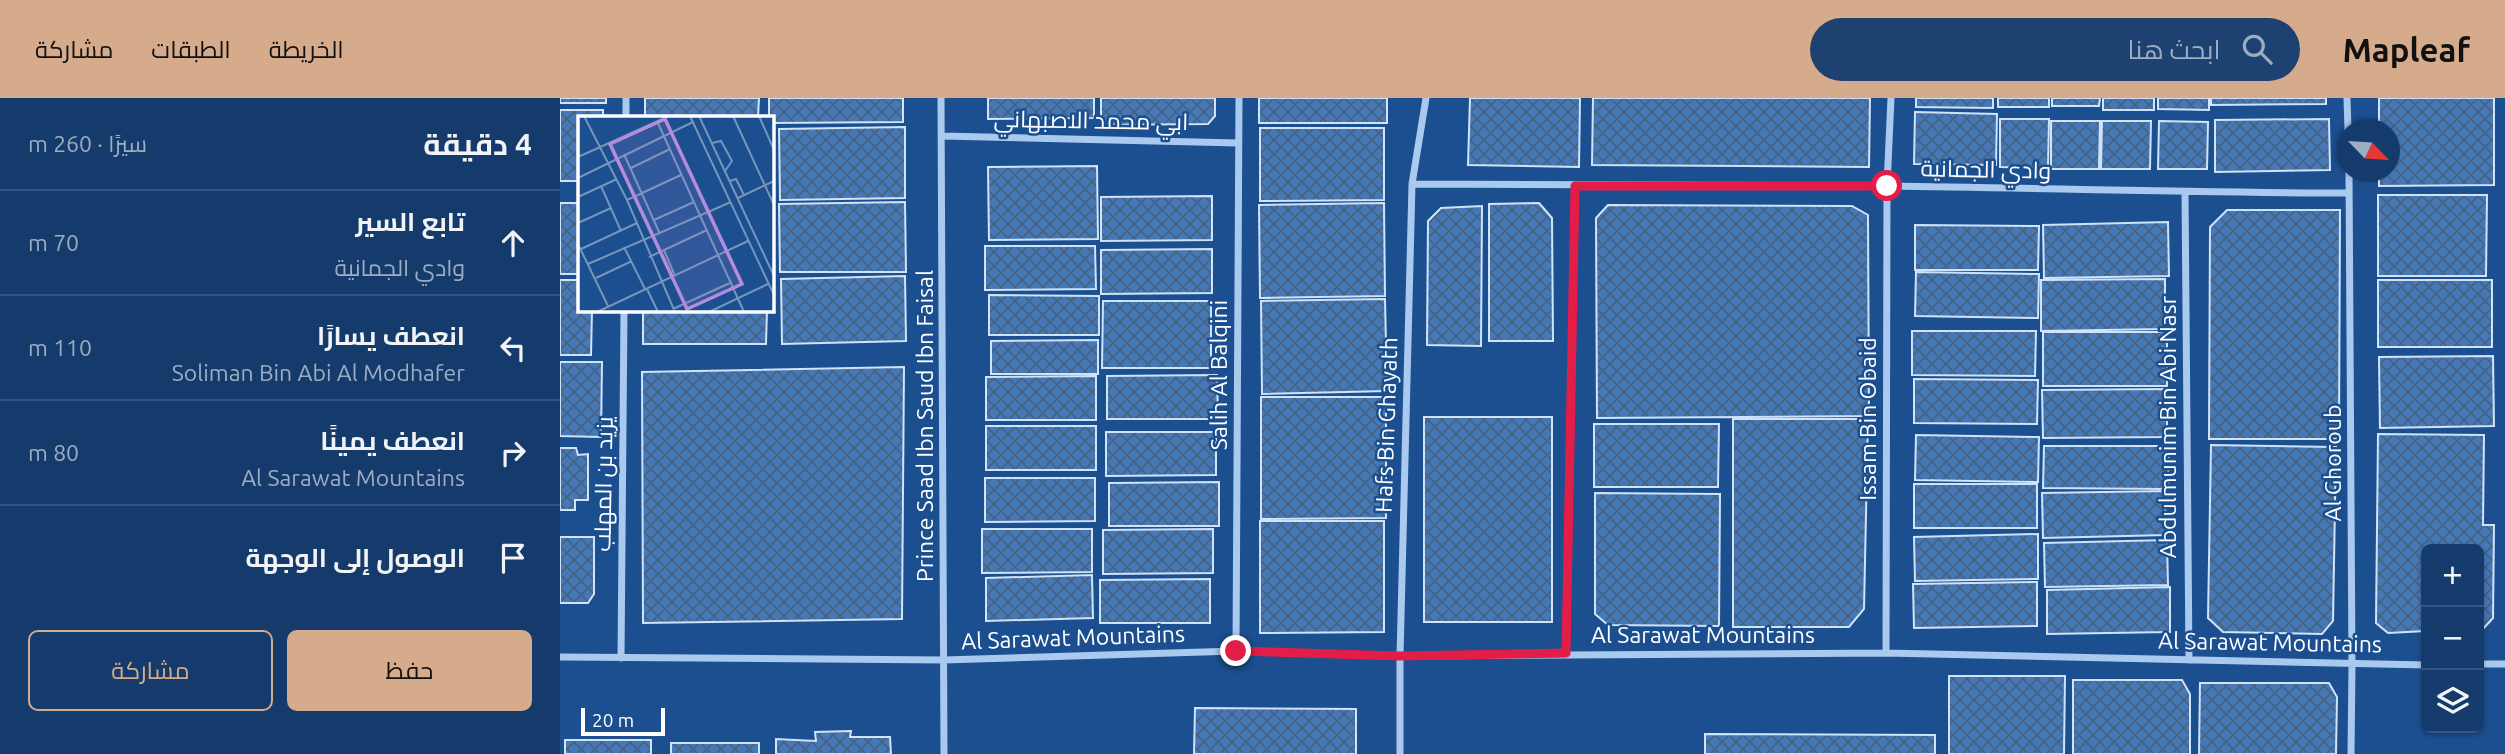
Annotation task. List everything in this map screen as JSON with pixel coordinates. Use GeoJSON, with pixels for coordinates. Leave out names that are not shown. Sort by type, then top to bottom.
{"type":"FeatureCollection","features":[{"type":"Feature","properties":{"kind":"street"},"geometry":{"type":"LineString","coordinates":[[626,98],[626,116]]}},
{"type":"Feature","properties":{"kind":"street","name":"Prince Saad Ibn Saud Ibn Faisal"},"geometry":{"type":"LineString","coordinates":[[942,98],[944,754]]}},
{"type":"Feature","properties":{"kind":"street","name":"Salih Al Balqini"},"geometry":{"type":"LineString","coordinates":[[1236,651],[1239,98]]}},
{"type":"Feature","properties":{"kind":"street","name":"Hafs Bin Ghayath"},"geometry":{"type":"LineString","coordinates":[[1400,754],[1412,184],[1426,98]]}},
{"type":"Feature","properties":{"kind":"street","name":"Issam Bin Obaid"},"geometry":{"type":"LineString","coordinates":[[1886,653],[1887,186],[1891,98]]}},
{"type":"Feature","properties":{"kind":"street"},"geometry":{"type":"LineString","coordinates":[[2347,98],[2348,119]]}},
{"type":"Feature","properties":{"kind":"street","name":"ابي محمد الاصبهاني"},"geometry":{"type":"LineString","coordinates":[[942,136],[1238,143]]}},
{"type":"Feature","properties":{"kind":"street","name":"Al Ghoroub"},"geometry":{"type":"LineString","coordinates":[[2349,182],[2351,754]]}},
{"type":"Feature","properties":{"kind":"street","name":"وادي الجمانية"},"geometry":{"type":"LineString","coordinates":[[1412,184],[1887,186],[2185,193],[2349,193]]}},
{"type":"Feature","properties":{"kind":"street"},"geometry":{"type":"LineString","coordinates":[[1566,653],[1575,186]]}},
{"type":"Feature","properties":{"kind":"street","name":"Abdulmunim Bin Abi Nasr"},"geometry":{"type":"LineString","coordinates":[[2185,193],[2189,660]]}},
{"type":"Feature","properties":{"kind":"street","name":"يزيد بن المهلب"},"geometry":{"type":"LineString","coordinates":[[621,658],[624,312]]}},
{"type":"Feature","properties":{"kind":"street","name":"Al Sarawat Mountains"},"geometry":{"type":"LineString","coordinates":[[560,657],[944,660],[1236,651],[1400,656],[1886,653],[2352,665],[2421,664]]}},
{"type":"Feature","properties":{"kind":"street"},"geometry":{"type":"LineString","coordinates":[[2484,664],[2505,664]]}},
{"type":"Feature","properties":{"kind":"building"},"geometry":{"type":"Polygon","coordinates":[[[560,98],[606,98],[606,103],[560,103],[560,98]]]}},
{"type":"Feature","properties":{"kind":"building"},"geometry":{"type":"Polygon","coordinates":[[[645,98],[759,98],[758,116],[645,116],[645,98]]]}},
{"type":"Feature","properties":{"kind":"building"},"geometry":{"type":"Polygon","coordinates":[[[769,98],[903,98],[903,122],[774,123],[774,116],[769,116],[769,98]]]}},
{"type":"Feature","properties":{"kind":"building"},"geometry":{"type":"Polygon","coordinates":[[[988,98],[1094,98],[1094,118],[988,119],[988,98]]]}},
{"type":"Feature","properties":{"kind":"building"},"geometry":{"type":"Polygon","coordinates":[[[1101,98],[1215,98],[1215,116],[1208,124],[1101,125],[1101,98]]]}},
{"type":"Feature","properties":{"kind":"building"},"geometry":{"type":"Polygon","coordinates":[[[1259,98],[1387,98],[1387,123],[1259,123],[1259,98]]]}},
{"type":"Feature","properties":{"kind":"building"},"geometry":{"type":"Polygon","coordinates":[[[1470,98],[1580,98],[1579,167],[1468,165],[1470,98]]]}},
{"type":"Feature","properties":{"kind":"building"},"geometry":{"type":"Polygon","coordinates":[[[1593,98],[1870,98],[1869,167],[1592,165],[1593,98]]]}},
{"type":"Feature","properties":{"kind":"building"},"geometry":{"type":"Polygon","coordinates":[[[1916,98],[1993,98],[1993,108],[1916,107],[1916,98]]]}},
{"type":"Feature","properties":{"kind":"building"},"geometry":{"type":"Polygon","coordinates":[[[1998,98],[2049,98],[2049,107],[1998,107],[1998,98]]]}},
{"type":"Feature","properties":{"kind":"building"},"geometry":{"type":"Polygon","coordinates":[[[2052,98],[2100,98],[2099,106],[2052,106],[2052,98]]]}},
{"type":"Feature","properties":{"kind":"building"},"geometry":{"type":"Polygon","coordinates":[[[2103,98],[2154,98],[2154,110],[2103,110],[2103,98]]]}},
{"type":"Feature","properties":{"kind":"building"},"geometry":{"type":"Polygon","coordinates":[[[2158,98],[2209,98],[2209,110],[2158,109],[2158,98]]]}},
{"type":"Feature","properties":{"kind":"building"},"geometry":{"type":"Polygon","coordinates":[[[2211,98],[2326,98],[2326,104],[2211,105],[2211,98]]]}},
{"type":"Feature","properties":{"kind":"building"},"geometry":{"type":"Polygon","coordinates":[[[2379,98],[2494,98],[2494,185],[2379,186],[2379,182],[2400,182],[2400,119],[2379,119],[2379,98]]]}},
{"type":"Feature","properties":{"kind":"building"},"geometry":{"type":"Polygon","coordinates":[[[560,110],[603,110],[603,116],[578,116],[578,181],[560,181],[560,110]]]}},
{"type":"Feature","properties":{"kind":"building"},"geometry":{"type":"Polygon","coordinates":[[[1915,112],[1997,114],[1996,165],[1914,164],[1915,112]]]}},
{"type":"Feature","properties":{"kind":"building"},"geometry":{"type":"Polygon","coordinates":[[[2000,119],[2049,119],[2048,168],[2000,167],[2000,119]]]}},
{"type":"Feature","properties":{"kind":"building"},"geometry":{"type":"Polygon","coordinates":[[[2329,119],[2330,170],[2215,172],[2215,120],[2329,119]]]}},
{"type":"Feature","properties":{"kind":"building"},"geometry":{"type":"Polygon","coordinates":[[[2051,121],[2100,121],[2099,169],[2051,169],[2051,121]]]}},
{"type":"Feature","properties":{"kind":"building"},"geometry":{"type":"Polygon","coordinates":[[[2102,121],[2151,121],[2150,169],[2101,169],[2102,121]]]}},
{"type":"Feature","properties":{"kind":"building"},"geometry":{"type":"Polygon","coordinates":[[[2159,121],[2208,122],[2207,169],[2158,169],[2159,121]]]}},
{"type":"Feature","properties":{"kind":"building"},"geometry":{"type":"Polygon","coordinates":[[[905,127],[905,198],[780,200],[779,129],[905,127]]]}},
{"type":"Feature","properties":{"kind":"building"},"geometry":{"type":"Polygon","coordinates":[[[1260,128],[1384,128],[1384,200],[1260,201],[1260,128]]]}},
{"type":"Feature","properties":{"kind":"building"},"geometry":{"type":"Polygon","coordinates":[[[1097,166],[1098,239],[989,240],[988,167],[1097,166]]]}},
{"type":"Feature","properties":{"kind":"building"},"geometry":{"type":"Polygon","coordinates":[[[2378,195],[2487,195],[2486,276],[2378,276],[2378,195]]]}},
{"type":"Feature","properties":{"kind":"building"},"geometry":{"type":"Polygon","coordinates":[[[1212,196],[1212,240],[1101,241],[1101,197],[1212,196]]]}},
{"type":"Feature","properties":{"kind":"building"},"geometry":{"type":"Polygon","coordinates":[[[905,202],[906,272],[780,272],[779,204],[905,202]]]}},
{"type":"Feature","properties":{"kind":"building"},"geometry":{"type":"Polygon","coordinates":[[[560,203],[578,203],[578,274],[560,274],[560,203]]]}},
{"type":"Feature","properties":{"kind":"building"},"geometry":{"type":"Polygon","coordinates":[[[1384,203],[1385,296],[1260,298],[1259,205],[1384,203]]]}},
{"type":"Feature","properties":{"kind":"building"},"geometry":{"type":"Polygon","coordinates":[[[1539,203],[1552,218],[1553,341],[1489,341],[1489,204],[1539,203]]]}},
{"type":"Feature","properties":{"kind":"building"},"geometry":{"type":"Polygon","coordinates":[[[1608,205],[1852,206],[1868,215],[1869,416],[1597,418],[1596,218],[1608,205]]]}},
{"type":"Feature","properties":{"kind":"building"},"geometry":{"type":"Polygon","coordinates":[[[1482,206],[1481,346],[1427,345],[1428,221],[1441,208],[1482,206]]]}},
{"type":"Feature","properties":{"kind":"building"},"geometry":{"type":"Polygon","coordinates":[[[2227,210],[2340,210],[2339,439],[2209,439],[2210,227],[2227,210]]]}},
{"type":"Feature","properties":{"kind":"building"},"geometry":{"type":"Polygon","coordinates":[[[2168,222],[2169,276],[2044,278],[2043,225],[2168,222]]]}},
{"type":"Feature","properties":{"kind":"building"},"geometry":{"type":"Polygon","coordinates":[[[1915,225],[2039,226],[2038,270],[1915,270],[1915,225]]]}},
{"type":"Feature","properties":{"kind":"building"},"geometry":{"type":"Polygon","coordinates":[[[985,246],[1095,246],[1096,289],[985,290],[985,246]]]}},
{"type":"Feature","properties":{"kind":"building"},"geometry":{"type":"Polygon","coordinates":[[[1212,249],[1212,293],[1101,294],[1101,250],[1212,249]]]}},
{"type":"Feature","properties":{"kind":"building"},"geometry":{"type":"Polygon","coordinates":[[[1916,272],[2039,274],[2038,318],[1915,316],[1916,272]]]}},
{"type":"Feature","properties":{"kind":"building"},"geometry":{"type":"Polygon","coordinates":[[[905,276],[906,341],[782,344],[781,279],[905,276]]]}},
{"type":"Feature","properties":{"kind":"building"},"geometry":{"type":"Polygon","coordinates":[[[2165,279],[2165,329],[2041,331],[2041,280],[2165,279]]]}},
{"type":"Feature","properties":{"kind":"building"},"geometry":{"type":"Polygon","coordinates":[[[560,280],[578,280],[578,312],[592,312],[591,355],[560,355],[560,280]]]}},
{"type":"Feature","properties":{"kind":"building"},"geometry":{"type":"Polygon","coordinates":[[[2378,280],[2492,280],[2492,347],[2378,347],[2378,280]]]}},
{"type":"Feature","properties":{"kind":"building"},"geometry":{"type":"Polygon","coordinates":[[[989,295],[1099,296],[1099,335],[989,335],[989,295]]]}},
{"type":"Feature","properties":{"kind":"building"},"geometry":{"type":"Polygon","coordinates":[[[1385,299],[1387,391],[1262,394],[1261,301],[1385,299]]]}},
{"type":"Feature","properties":{"kind":"building"},"geometry":{"type":"Polygon","coordinates":[[[1103,301],[1211,301],[1211,368],[1102,368],[1103,301]]]}},
{"type":"Feature","properties":{"kind":"building"},"geometry":{"type":"Polygon","coordinates":[[[643,312],[767,312],[766,344],[643,344],[643,312]]]}},
{"type":"Feature","properties":{"kind":"building"},"geometry":{"type":"Polygon","coordinates":[[[1912,331],[2036,331],[2035,376],[1912,375],[1912,331]]]}},
{"type":"Feature","properties":{"kind":"building"},"geometry":{"type":"Polygon","coordinates":[[[2043,332],[2167,332],[2167,386],[2043,386],[2043,332]]]}},
{"type":"Feature","properties":{"kind":"building"},"geometry":{"type":"Polygon","coordinates":[[[1098,340],[1098,374],[991,374],[991,341],[1098,340]]]}},
{"type":"Feature","properties":{"kind":"building"},"geometry":{"type":"Polygon","coordinates":[[[2493,356],[2494,426],[2380,428],[2379,357],[2493,356]]]}},
{"type":"Feature","properties":{"kind":"building"},"geometry":{"type":"Polygon","coordinates":[[[560,362],[602,362],[601,437],[560,436],[560,362]]]}},
{"type":"Feature","properties":{"kind":"building"},"geometry":{"type":"Polygon","coordinates":[[[904,367],[902,619],[643,623],[642,372],[904,367]]]}},
{"type":"Feature","properties":{"kind":"building"},"geometry":{"type":"Polygon","coordinates":[[[1217,375],[1218,419],[1107,419],[1107,376],[1217,375]]]}},
{"type":"Feature","properties":{"kind":"building"},"geometry":{"type":"Polygon","coordinates":[[[1096,376],[1096,420],[986,420],[986,377],[1096,376]]]}},
{"type":"Feature","properties":{"kind":"building"},"geometry":{"type":"Polygon","coordinates":[[[1914,379],[2038,380],[2037,424],[1914,423],[1914,379]]]}},
{"type":"Feature","properties":{"kind":"building"},"geometry":{"type":"Polygon","coordinates":[[[2167,389],[2167,437],[2043,438],[2042,390],[2167,389]]]}},
{"type":"Feature","properties":{"kind":"building"},"geometry":{"type":"Polygon","coordinates":[[[1261,397],[1386,397],[1386,518],[1261,519],[1261,397]]]}},
{"type":"Feature","properties":{"kind":"building"},"geometry":{"type":"Polygon","coordinates":[[[1424,417],[1552,417],[1552,622],[1424,622],[1424,417]]]}},
{"type":"Feature","properties":{"kind":"building"},"geometry":{"type":"Polygon","coordinates":[[[1733,419],[1868,419],[1864,609],[1849,627],[1733,627],[1733,419]]]}},
{"type":"Feature","properties":{"kind":"building"},"geometry":{"type":"Polygon","coordinates":[[[1594,424],[1719,424],[1718,487],[1594,487],[1594,424]]]}},
{"type":"Feature","properties":{"kind":"building"},"geometry":{"type":"Polygon","coordinates":[[[986,426],[1096,426],[1096,470],[986,470],[986,426]]]}},
{"type":"Feature","properties":{"kind":"building"},"geometry":{"type":"Polygon","coordinates":[[[1106,432],[1216,432],[1216,475],[1106,476],[1106,432]]]}},
{"type":"Feature","properties":{"kind":"building"},"geometry":{"type":"Polygon","coordinates":[[[2378,434],[2484,435],[2483,525],[2494,525],[2493,618],[2484,628],[2484,544],[2421,544],[2421,631],[2388,633],[2376,623],[2378,434]]]}},
{"type":"Feature","properties":{"kind":"building"},"geometry":{"type":"Polygon","coordinates":[[[1916,435],[2039,437],[2038,482],[1915,480],[1916,435]]]}},
{"type":"Feature","properties":{"kind":"building"},"geometry":{"type":"Polygon","coordinates":[[[2211,445],[2336,447],[2333,621],[2322,634],[2223,632],[2208,618],[2211,445]]]}},
{"type":"Feature","properties":{"kind":"building"},"geometry":{"type":"Polygon","coordinates":[[[2044,446],[2169,446],[2168,489],[2043,488],[2044,446]]]}},
{"type":"Feature","properties":{"kind":"building"},"geometry":{"type":"Polygon","coordinates":[[[560,448],[576,448],[578,455],[588,454],[588,500],[575,500],[575,510],[560,510],[560,448]]]}},
{"type":"Feature","properties":{"kind":"building"},"geometry":{"type":"Polygon","coordinates":[[[985,478],[1095,478],[1095,521],[985,522],[985,478]]]}},
{"type":"Feature","properties":{"kind":"building"},"geometry":{"type":"Polygon","coordinates":[[[1219,482],[1219,526],[1109,526],[1109,483],[1219,482]]]}},
{"type":"Feature","properties":{"kind":"building"},"geometry":{"type":"Polygon","coordinates":[[[1914,484],[2037,484],[2037,528],[1914,528],[1914,484]]]}},
{"type":"Feature","properties":{"kind":"building"},"geometry":{"type":"Polygon","coordinates":[[[2165,491],[2166,535],[2043,538],[2042,493],[2165,491]]]}},
{"type":"Feature","properties":{"kind":"building"},"geometry":{"type":"Polygon","coordinates":[[[1595,493],[1720,494],[1719,626],[1608,625],[1595,614],[1595,493]]]}},
{"type":"Feature","properties":{"kind":"building"},"geometry":{"type":"Polygon","coordinates":[[[1260,521],[1384,521],[1384,632],[1260,633],[1260,521]]]}},
{"type":"Feature","properties":{"kind":"building"},"geometry":{"type":"Polygon","coordinates":[[[982,529],[1092,529],[1092,572],[982,573],[982,529]]]}},
{"type":"Feature","properties":{"kind":"building"},"geometry":{"type":"Polygon","coordinates":[[[1213,529],[1213,573],[1103,574],[1103,530],[1213,529]]]}},
{"type":"Feature","properties":{"kind":"building"},"geometry":{"type":"Polygon","coordinates":[[[2038,534],[2038,579],[1915,581],[1914,537],[2038,534]]]}},
{"type":"Feature","properties":{"kind":"building"},"geometry":{"type":"Polygon","coordinates":[[[560,537],[594,537],[594,594],[588,603],[560,603],[560,537]]]}},
{"type":"Feature","properties":{"kind":"building"},"geometry":{"type":"Polygon","coordinates":[[[2167,540],[2168,585],[2045,587],[2044,543],[2167,540]]]}},
{"type":"Feature","properties":{"kind":"building"},"geometry":{"type":"Polygon","coordinates":[[[1092,575],[1093,618],[986,621],[986,578],[1092,575]]]}},
{"type":"Feature","properties":{"kind":"building"},"geometry":{"type":"Polygon","coordinates":[[[1210,579],[1210,623],[1100,623],[1100,580],[1210,579]]]}},
{"type":"Feature","properties":{"kind":"building"},"geometry":{"type":"Polygon","coordinates":[[[2037,582],[2037,626],[1914,628],[1913,584],[2037,582]]]}},
{"type":"Feature","properties":{"kind":"building"},"geometry":{"type":"Polygon","coordinates":[[[2170,587],[2170,632],[2047,634],[2047,590],[2170,587]]]}},
{"type":"Feature","properties":{"kind":"building"},"geometry":{"type":"Polygon","coordinates":[[[1949,676],[2065,676],[2064,754],[1949,754],[1949,676]]]}},
{"type":"Feature","properties":{"kind":"building"},"geometry":{"type":"Polygon","coordinates":[[[2073,680],[2182,680],[2190,694],[2190,754],[2073,754],[2073,680]]]}},
{"type":"Feature","properties":{"kind":"building"},"geometry":{"type":"Polygon","coordinates":[[[2200,683],[2329,683],[2337,697],[2336,754],[2199,754],[2200,683]]]}},
{"type":"Feature","properties":{"kind":"building"},"geometry":{"type":"Polygon","coordinates":[[[1195,708],[1356,709],[1356,754],[1194,754],[1195,708]]]}},
{"type":"Feature","properties":{"kind":"building"},"geometry":{"type":"Polygon","coordinates":[[[851,731],[850,737],[890,737],[891,754],[776,754],[776,739],[816,741],[815,732],[851,731]]]}},
{"type":"Feature","properties":{"kind":"building"},"geometry":{"type":"Polygon","coordinates":[[[1705,734],[1935,735],[1935,754],[1705,754],[1705,734]]]}},
{"type":"Feature","properties":{"kind":"building"},"geometry":{"type":"Polygon","coordinates":[[[565,740],[651,740],[651,754],[565,754],[565,740]]]}},
{"type":"Feature","properties":{"kind":"building"},"geometry":{"type":"Polygon","coordinates":[[[671,743],[759,743],[759,754],[671,754],[671,743]]]}},
{"type":"Feature","properties":{"kind":"route"},"geometry":{"type":"LineString","coordinates":[[1236,651],[1400,656],[1566,653],[1575,186],[1887,186]]}}]}
